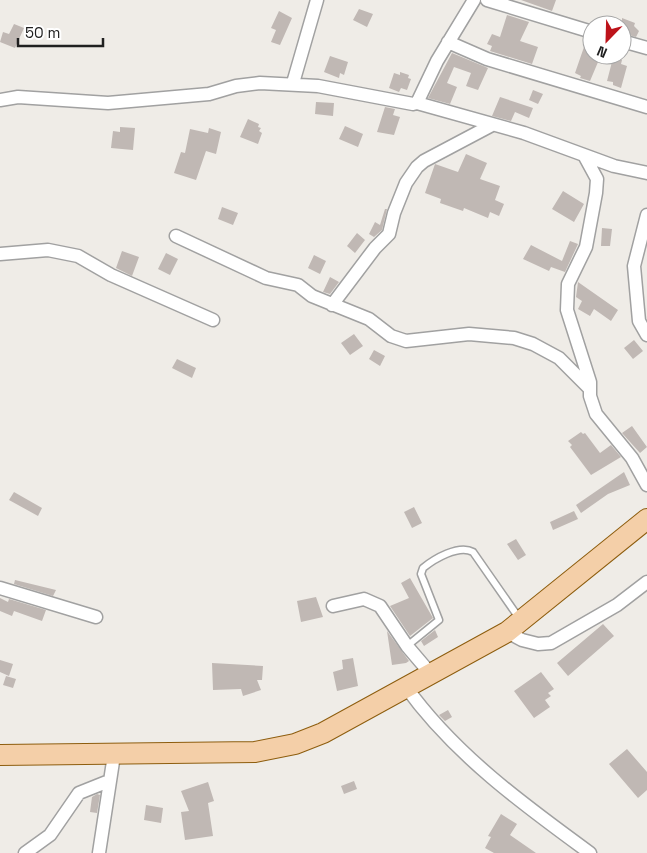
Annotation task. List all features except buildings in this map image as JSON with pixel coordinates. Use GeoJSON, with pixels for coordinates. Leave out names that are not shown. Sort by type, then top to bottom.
{"type":"FeatureCollection","features":[{"type":"Feature","properties":{"kind":"main road"},"geometry":{"type":"LineString","coordinates":[[0,755],[255,752],[294,744],[324,733],[513,626],[647,519]]}},
{"type":"Feature","properties":{"kind":"street"},"geometry":{"type":"LineString","coordinates":[[293,84],[317,0]]}},
{"type":"Feature","properties":{"kind":"street"},"geometry":{"type":"LineString","coordinates":[[417,102],[448,42],[474,0]]}},
{"type":"Feature","properties":{"kind":"street"},"geometry":{"type":"LineString","coordinates":[[487,0],[582,29]]}},
{"type":"Feature","properties":{"kind":"street"},"geometry":{"type":"LineString","coordinates":[[448,42],[487,59],[647,108]]}},
{"type":"Feature","properties":{"kind":"street"},"geometry":{"type":"LineString","coordinates":[[632,44],[647,48]]}},
{"type":"Feature","properties":{"kind":"street"},"geometry":{"type":"LineString","coordinates":[[0,100],[18,97],[108,103],[209,94],[236,86],[260,83],[293,84],[407,103],[417,102],[524,133],[584,157],[647,173]]}},
{"type":"Feature","properties":{"kind":"street"},"geometry":{"type":"LineString","coordinates":[[332,305],[375,248],[390,234],[398,201],[416,167],[492,125]]}},
{"type":"Feature","properties":{"kind":"street"},"geometry":{"type":"LineString","coordinates":[[584,157],[597,179],[596,193],[586,247],[568,284],[566,295],[567,310],[576,333],[590,382],[592,404],[596,414],[632,458],[647,485]]}},
{"type":"Feature","properties":{"kind":"street"},"geometry":{"type":"LineString","coordinates":[[647,215],[634,266],[639,321],[647,335]]}},
{"type":"Feature","properties":{"kind":"street"},"geometry":{"type":"LineString","coordinates":[[176,236],[266,278],[298,285],[308,294],[369,320],[391,336],[406,341],[469,334],[514,338],[532,344],[559,358],[590,389]]}},
{"type":"Feature","properties":{"kind":"street"},"geometry":{"type":"LineString","coordinates":[[0,254],[48,250],[78,256],[111,275],[213,320]]}},
{"type":"Feature","properties":{"kind":"street"},"geometry":{"type":"LineString","coordinates":[[513,626],[522,640],[538,644],[551,643],[617,605],[647,582]]}},
{"type":"Feature","properties":{"kind":"street"},"geometry":{"type":"LineString","coordinates":[[0,588],[96,617]]}},
{"type":"Feature","properties":{"kind":"street"},"geometry":{"type":"LineString","coordinates":[[333,606],[364,599],[372,601],[384,611],[407,646],[430,673]]}},
{"type":"Feature","properties":{"kind":"street"},"geometry":{"type":"LineString","coordinates":[[406,687],[434,722],[474,760],[543,819],[590,853]]}},
{"type":"Feature","properties":{"kind":"street"},"geometry":{"type":"LineString","coordinates":[[99,853],[114,755]]}},
{"type":"Feature","properties":{"kind":"street"},"geometry":{"type":"LineString","coordinates":[[25,853],[50,835],[79,793],[109,781]]}},
{"type":"Feature","properties":{"kind":"lane"},"geometry":{"type":"LineString","coordinates":[[407,646],[439,620],[421,574],[423,568],[459,550],[467,549],[473,552],[513,626]]}}]}
